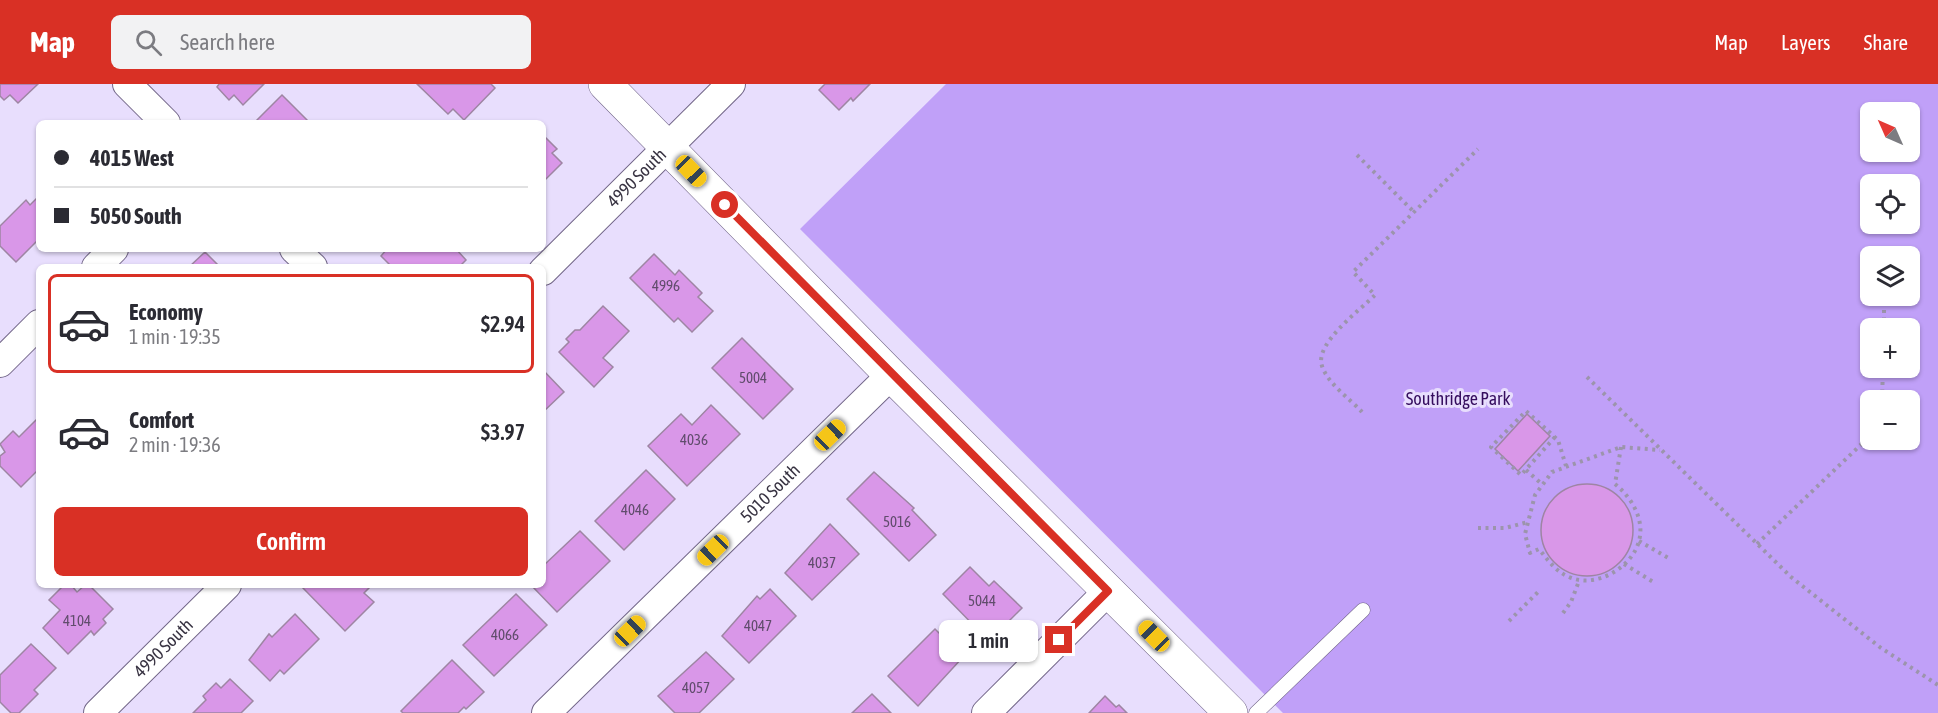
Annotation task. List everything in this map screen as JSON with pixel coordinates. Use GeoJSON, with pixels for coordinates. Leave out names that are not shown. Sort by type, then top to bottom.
{"type":"FeatureCollection","features":[{"type":"Feature","properties":{"kind":"street"},"geometry":{"type":"LineString","coordinates":[[127,84],[163,120]]}},
{"type":"Feature","properties":{"kind":"street"},"geometry":{"type":"LineString","coordinates":[[605,84],[891,375],[1231,713]]}},
{"type":"Feature","properties":{"kind":"street","name":"4990 South"},"geometry":{"type":"LineString","coordinates":[[546,268],[731,84]]}},
{"type":"Feature","properties":{"kind":"street"},"geometry":{"type":"LineString","coordinates":[[99,264],[111,252]]}},
{"type":"Feature","properties":{"kind":"street"},"geometry":{"type":"LineString","coordinates":[[297,252],[310,264]]}},
{"type":"Feature","properties":{"kind":"street"},"geometry":{"type":"LineString","coordinates":[[0,363],[36,327]]}},
{"type":"Feature","properties":{"kind":"street","name":"5010 South"},"geometry":{"type":"LineString","coordinates":[[546,713],[891,375]]}},
{"type":"Feature","properties":{"kind":"street","name":"4990 South"},"geometry":{"type":"LineString","coordinates":[[98,713],[224,588]]}},
{"type":"Feature","properties":{"kind":"street"},"geometry":{"type":"LineString","coordinates":[[986,713],[1108,591]]}},
{"type":"Feature","properties":{"kind":"lane"},"geometry":{"type":"LineString","coordinates":[[1256,713],[1363,610]]}},
{"type":"Feature","properties":{"kind":"path"},"geometry":{"type":"LineString","coordinates":[[1362,412],[1329,379],[1322,367],[1320,355],[1325,344],[1375,295],[1353,272],[1478,149]]}},
{"type":"Feature","properties":{"kind":"path"},"geometry":{"type":"LineString","coordinates":[[1357,155],[1414,212]]}},
{"type":"Feature","properties":{"kind":"path"},"geometry":{"type":"LineString","coordinates":[[1587,377],[1791,577],[1872,641],[1938,685]]}},
{"type":"Feature","properties":{"kind":"path"},"geometry":{"type":"LineString","coordinates":[[1555,437],[1521,476],[1491,447],[1526,411],[1555,437],[1566,466]]}},
{"type":"Feature","properties":{"kind":"path"},"geometry":{"type":"LineString","coordinates":[[1757,544],[1860,446]]}},
{"type":"Feature","properties":{"kind":"path"},"geometry":{"type":"LineString","coordinates":[[1621,447],[1615,484],[1628,496],[1638,517],[1639,541],[1624,564],[1601,579],[1579,581],[1554,568],[1539,549],[1530,553],[1525,534],[1535,495],[1552,472],[1566,466],[1621,447],[1661,450]]}},
{"type":"Feature","properties":{"kind":"path"},"geometry":{"type":"LineString","coordinates":[[1526,470],[1543,485]]}},
{"type":"Feature","properties":{"kind":"path"},"geometry":{"type":"LineString","coordinates":[[1478,528],[1505,528],[1528,522]]}},
{"type":"Feature","properties":{"kind":"path"},"geometry":{"type":"LineString","coordinates":[[1639,541],[1670,559]]}},
{"type":"Feature","properties":{"kind":"path"},"geometry":{"type":"LineString","coordinates":[[1624,564],[1655,583]]}},
{"type":"Feature","properties":{"kind":"path"},"geometry":{"type":"LineString","coordinates":[[1563,614],[1571,602],[1579,581]]}},
{"type":"Feature","properties":{"kind":"path"},"geometry":{"type":"LineString","coordinates":[[1509,621],[1540,590]]}},
{"type":"Feature","properties":{"kind":"green space","name":"Southridge Park"},"geometry":{"type":"Polygon","coordinates":[[[946,84],[1938,84],[1938,713],[1283,713],[800,229],[946,84]]]}},
{"type":"Feature","properties":{"kind":"building"},"geometry":{"type":"Polygon","coordinates":[[[0,84],[38,84],[18,103],[10,95],[4,100],[0,96],[0,84]]]}},
{"type":"Feature","properties":{"kind":"building"},"geometry":{"type":"Polygon","coordinates":[[[219,84],[264,84],[243,105],[234,95],[229,100],[217,87],[219,84]]]}},
{"type":"Feature","properties":{"kind":"building"},"geometry":{"type":"Polygon","coordinates":[[[417,84],[491,84],[495,88],[464,120],[453,109],[448,114],[417,84]]]}},
{"type":"Feature","properties":{"kind":"building"},"geometry":{"type":"Polygon","coordinates":[[[825,84],[870,84],[853,101],[851,98],[839,110],[819,90],[825,84]]]}},
{"type":"Feature","properties":{"kind":"building"},"geometry":{"type":"Polygon","coordinates":[[[282,95],[307,120],[257,120],[282,95]]]}},
{"type":"Feature","properties":{"kind":"building"},"geometry":{"type":"Polygon","coordinates":[[[546,138],[557,149],[552,153],[562,163],[546,179],[546,138]]]}},
{"type":"Feature","properties":{"kind":"building"},"geometry":{"type":"Polygon","coordinates":[[[36,199],[36,242],[16,262],[0,246],[0,226],[26,200],[30,205],[36,199]]]}},
{"type":"Feature","properties":{"kind":"building"},"geometry":{"type":"Polygon","coordinates":[[[205,252],[217,264],[192,264],[205,252]]]}},
{"type":"Feature","properties":{"kind":"building"},"geometry":{"type":"Polygon","coordinates":[[[384,252],[459,252],[466,260],[462,264],[389,264],[381,256],[384,252]]]}},
{"type":"Feature","properties":{"kind":"building"},"geometry":{"type":"Polygon","coordinates":[[[654,254],[675,275],[679,270],[702,293],[698,297],[713,311],[692,332],[678,318],[674,322],[630,278],[654,254]]]}},
{"type":"Feature","properties":{"kind":"building"},"geometry":{"type":"Polygon","coordinates":[[[603,306],[629,331],[603,358],[613,367],[594,387],[559,352],[569,342],[566,339],[575,330],[580,330],[603,306]]]}},
{"type":"Feature","properties":{"kind":"building"},"geometry":{"type":"Polygon","coordinates":[[[742,338],[793,389],[763,419],[712,368],[742,338]]]}},
{"type":"Feature","properties":{"kind":"building"},"geometry":{"type":"Polygon","coordinates":[[[546,373],[564,392],[546,409],[546,373]]]}},
{"type":"Feature","properties":{"kind":"building"},"geometry":{"type":"Polygon","coordinates":[[[711,405],[740,434],[687,486],[648,446],[681,414],[692,425],[711,405]]]}},
{"type":"Feature","properties":{"kind":"building"},"geometry":{"type":"Polygon","coordinates":[[[1527,414],[1550,436],[1518,471],[1495,449],[1527,414]]]}},
{"type":"Feature","properties":{"kind":"building"},"geometry":{"type":"Polygon","coordinates":[[[36,420],[36,472],[21,487],[0,466],[0,456],[5,452],[0,444],[13,431],[19,437],[36,420]]]}},
{"type":"Feature","properties":{"kind":"building"},"geometry":{"type":"Polygon","coordinates":[[[646,470],[675,499],[624,550],[595,521],[646,470]]]}},
{"type":"Feature","properties":{"kind":"building"},"geometry":{"type":"Polygon","coordinates":[[[874,472],[914,508],[912,510],[936,535],[909,561],[847,499],[874,472]]]}},
{"type":"Feature","properties":{"kind":"building"},"geometry":{"type":"Polygon","coordinates":[[[1587,484],[1605,487],[1620,497],[1630,512],[1633,530],[1630,548],[1620,563],[1605,573],[1587,576],[1569,573],[1554,563],[1544,548],[1541,530],[1544,512],[1554,497],[1569,487],[1587,484]]]}},
{"type":"Feature","properties":{"kind":"building"},"geometry":{"type":"Polygon","coordinates":[[[830,524],[859,554],[812,600],[785,573],[830,524]]]}},
{"type":"Feature","properties":{"kind":"building"},"geometry":{"type":"Polygon","coordinates":[[[580,531],[610,561],[557,612],[534,588],[546,588],[546,563],[580,531]]]}},
{"type":"Feature","properties":{"kind":"building"},"geometry":{"type":"Polygon","coordinates":[[[970,567],[989,586],[994,581],[1022,608],[989,641],[943,594],[970,567]]]}},
{"type":"Feature","properties":{"kind":"building"},"geometry":{"type":"Polygon","coordinates":[[[61,588],[74,588],[77,592],[82,588],[92,588],[113,609],[103,619],[106,623],[94,635],[91,631],[68,654],[43,628],[60,610],[49,600],[61,588]]]}},
{"type":"Feature","properties":{"kind":"building"},"geometry":{"type":"Polygon","coordinates":[[[303,588],[369,588],[364,593],[374,602],[345,631],[303,588]]]}},
{"type":"Feature","properties":{"kind":"building"},"geometry":{"type":"Polygon","coordinates":[[[770,589],[796,616],[749,663],[722,636],[757,596],[760,599],[770,589]]]}},
{"type":"Feature","properties":{"kind":"building"},"geometry":{"type":"Polygon","coordinates":[[[516,594],[547,625],[494,676],[463,645],[516,594]]]}},
{"type":"Feature","properties":{"kind":"building"},"geometry":{"type":"Polygon","coordinates":[[[295,614],[319,639],[284,674],[280,670],[270,681],[249,660],[269,634],[272,637],[295,614]]]}},
{"type":"Feature","properties":{"kind":"building"},"geometry":{"type":"Polygon","coordinates":[[[935,629],[963,657],[918,706],[888,676],[935,629]]]}},
{"type":"Feature","properties":{"kind":"building"},"geometry":{"type":"Polygon","coordinates":[[[31,644],[56,668],[34,690],[38,694],[19,713],[11,713],[0,702],[0,675],[31,644]]]}},
{"type":"Feature","properties":{"kind":"building"},"geometry":{"type":"Polygon","coordinates":[[[706,652],[734,679],[699,713],[675,713],[658,696],[706,652]]]}},
{"type":"Feature","properties":{"kind":"building"},"geometry":{"type":"Polygon","coordinates":[[[452,660],[484,692],[466,709],[464,707],[458,713],[403,713],[401,711],[452,660]]]}},
{"type":"Feature","properties":{"kind":"building"},"geometry":{"type":"Polygon","coordinates":[[[230,679],[253,701],[241,713],[193,713],[206,700],[203,696],[216,683],[221,688],[230,679]]]}},
{"type":"Feature","properties":{"kind":"building"},"geometry":{"type":"Polygon","coordinates":[[[872,694],[891,713],[852,713],[872,694]]]}},
{"type":"Feature","properties":{"kind":"building"},"geometry":{"type":"Polygon","coordinates":[[[1105,696],[1116,707],[1119,705],[1127,713],[1089,713],[1105,696]]]}},
{"type":"Feature","properties":{"kind":"route"},"geometry":{"type":"LineString","coordinates":[[725,205],[891,375],[1108,591],[1059,640]]}}]}
